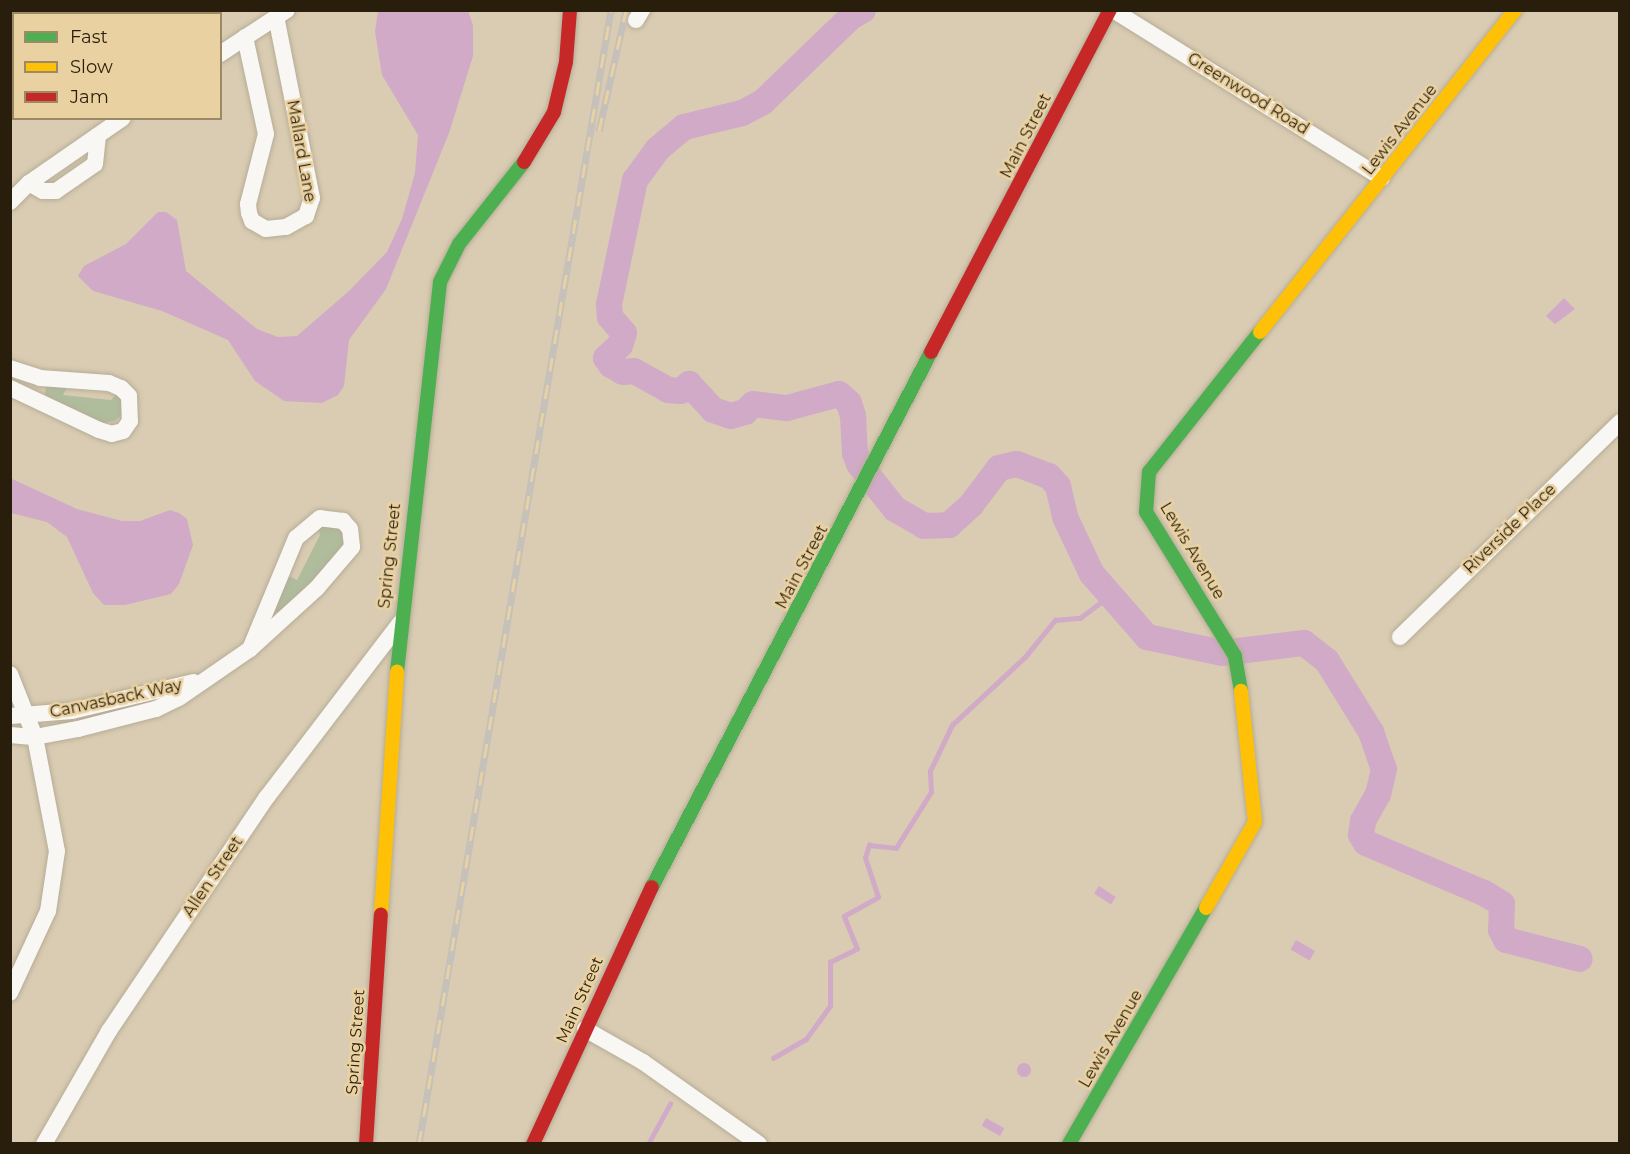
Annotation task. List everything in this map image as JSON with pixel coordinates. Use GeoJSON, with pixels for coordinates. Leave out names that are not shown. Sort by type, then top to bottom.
{"type":"FeatureCollection","features":[{"type":"Feature","properties":{"kind":"street","name":"Spring Street"},"geometry":{"type":"LineString","coordinates":[[366,1143],[400,623],[430,333],[440,282],[459,244],[516,175],[554,112],[566,62],[570,10]]}},
{"type":"Feature","properties":{"kind":"street","name":"Greenwood Road"},"geometry":{"type":"LineString","coordinates":[[1112,10],[1382,178]]}},
{"type":"Feature","properties":{"kind":"street","name":"Main Street"},"geometry":{"type":"LineString","coordinates":[[533,1143],[668,853],[1112,10]]}},
{"type":"Feature","properties":{"kind":"street","name":"Lewis Avenue"},"geometry":{"type":"LineString","coordinates":[[1069,1143],[1255,822],[1248,736],[1232,650],[1146,512],[1149,472],[1515,10]]}},
{"type":"Feature","properties":{"kind":"street","name":"Mallard Lane"},"geometry":{"type":"LineString","coordinates":[[245,37],[266,134],[248,204],[249,213],[252,221],[266,229],[286,227],[306,216],[312,198],[282,14]]}},
{"type":"Feature","properties":{"kind":"street"},"geometry":{"type":"LineString","coordinates":[[222,53],[282,14]]}},
{"type":"Feature","properties":{"kind":"street"},"geometry":{"type":"LineString","coordinates":[[10,202],[29,183],[120,120]]}},
{"type":"Feature","properties":{"kind":"street"},"geometry":{"type":"LineString","coordinates":[[10,368],[40,378],[109,383],[121,388],[129,396],[130,421],[123,431],[112,434],[10,388]]}},
{"type":"Feature","properties":{"kind":"street"},"geometry":{"type":"LineString","coordinates":[[33,397],[40,378]]}},
{"type":"Feature","properties":{"kind":"street","name":"Riverside Place"},"geometry":{"type":"LineString","coordinates":[[1400,637],[1620,422]]}},
{"type":"Feature","properties":{"kind":"street","name":"Canvasback Way"},"geometry":{"type":"LineString","coordinates":[[10,735],[34,737],[156,709],[179,698],[250,649],[346,557],[352,538],[343,521],[320,518],[296,538],[250,649]]}},
{"type":"Feature","properties":{"kind":"street","name":"Allen Street"},"geometry":{"type":"LineString","coordinates":[[44,1143],[109,1031],[267,797],[400,623]]}},
{"type":"Feature","properties":{"kind":"street"},"geometry":{"type":"LineString","coordinates":[[10,674],[29,717],[56,839],[56,874],[39,937],[10,993]]}},
{"type":"Feature","properties":{"kind":"street","name":"Canvasback Way"},"geometry":{"type":"LineString","coordinates":[[10,716],[29,717],[72,711],[204,680]]}},
{"type":"Feature","properties":{"kind":"street"},"geometry":{"type":"LineString","coordinates":[[585,1029],[643,1062],[759,1143]]}},
{"type":"Feature","properties":{"kind":"green space"},"geometry":{"type":"Polygon","coordinates":[[[69,384],[63,395],[111,400],[120,390],[126,411],[115,421],[102,423],[45,395],[46,386],[69,384]]]}},
{"type":"Feature","properties":{"kind":"green space"},"geometry":{"type":"Polygon","coordinates":[[[333,521],[345,535],[344,546],[284,613],[277,613],[272,608],[284,574],[297,580],[320,535],[318,525],[333,521]]]}},
{"type":"Feature","properties":{"kind":"green space"},"geometry":{"type":"Polygon","coordinates":[[[159,694],[160,701],[46,717],[45,710],[159,694]]]}},
{"type":"Feature","properties":{"kind":"shaded area"},"geometry":{"type":"Polygon","coordinates":[[[378,11],[468,11],[473,25],[473,56],[449,133],[386,289],[349,340],[344,386],[338,395],[322,403],[284,401],[255,381],[228,340],[162,311],[93,291],[78,276],[84,266],[126,244],[158,212],[166,212],[177,220],[186,271],[257,329],[278,337],[297,336],[349,291],[387,252],[402,219],[415,173],[418,135],[382,75],[375,32],[378,11]]]}},
{"type":"Feature","properties":{"kind":"shaded area"},"geometry":{"type":"Polygon","coordinates":[[[1564,298],[1575,309],[1555,324],[1546,316],[1564,298]]]}},
{"type":"Feature","properties":{"kind":"shaded area"},"geometry":{"type":"Polygon","coordinates":[[[10,478],[77,509],[122,521],[140,521],[170,510],[179,513],[187,519],[193,545],[179,584],[171,594],[125,605],[104,605],[93,593],[67,537],[47,522],[11,513],[10,478]]]}},
{"type":"Feature","properties":{"kind":"shaded area"},"geometry":{"type":"Polygon","coordinates":[[[1099,886],[1116,897],[1111,904],[1094,894],[1099,886]]]}},
{"type":"Feature","properties":{"kind":"shaded area"},"geometry":{"type":"Polygon","coordinates":[[[1296,940],[1315,951],[1310,961],[1290,950],[1296,940]]]}},
{"type":"Feature","properties":{"kind":"shaded area"},"geometry":{"type":"Polygon","coordinates":[[[1021,1063],[1027,1063],[1031,1070],[1027,1077],[1021,1077],[1017,1073],[1017,1067],[1021,1063]]]}},
{"type":"Feature","properties":{"kind":"shaded area"},"geometry":{"type":"Polygon","coordinates":[[[986,1118],[1004,1128],[1000,1136],[982,1126],[986,1118]]]}},
{"type":"Feature","properties":{"kind":"waterway"},"geometry":{"type":"LineString","coordinates":[[863,10],[851,17],[763,102],[742,113],[684,127],[657,150],[635,180],[609,304],[610,317],[624,333],[620,345],[606,358],[611,365],[623,372],[634,371],[668,390],[681,391],[689,384],[713,410],[731,416],[745,412],[753,404],[787,408],[839,394],[849,403],[853,416],[855,453],[859,464],[895,509],[924,526],[949,525],[971,505],[999,468],[1017,464],[1049,476],[1058,486],[1065,517],[1092,574],[1147,637],[1222,653],[1304,643],[1327,661],[1371,732],[1384,769],[1378,794],[1363,821],[1361,835],[1366,843],[1484,893],[1502,904],[1501,930],[1506,940],[1580,959]]}},
{"type":"Feature","properties":{"kind":"waterway"},"geometry":{"type":"LineString","coordinates":[[773,1058],[806,1039],[830,1006],[830,962],[857,949],[844,916],[878,897],[865,858],[869,845],[896,848],[931,792],[930,771],[952,725],[1025,657],[1055,620],[1080,618],[1108,597]]}},
{"type":"Feature","properties":{"kind":"waterway"},"geometry":{"type":"LineString","coordinates":[[648,1144],[670,1104]]}},
{"type":"Feature","properties":{"kind":"railway"},"geometry":{"type":"LineString","coordinates":[[419,1144],[611,10]]}},
{"type":"Feature","properties":{"kind":"railway"},"geometry":{"type":"LineString","coordinates":[[599,131],[626,10]]}},
{"type":"Feature","properties":{"kind":"traffic: fast"},"geometry":{"type":"LineString","coordinates":[[397,672],[440,282],[459,244],[524,162]]}},
{"type":"Feature","properties":{"kind":"traffic: fast"},"geometry":{"type":"LineString","coordinates":[[1241,691],[1235,656],[1146,512],[1149,472],[1260,332]]}},
{"type":"Feature","properties":{"kind":"traffic: fast"},"geometry":{"type":"LineString","coordinates":[[652,887],[931,352]]}},
{"type":"Feature","properties":{"kind":"traffic: fast"},"geometry":{"type":"LineString","coordinates":[[1069,1144],[1206,908]]}},
{"type":"Feature","properties":{"kind":"traffic: slow"},"geometry":{"type":"LineString","coordinates":[[1260,332],[1515,10]]}},
{"type":"Feature","properties":{"kind":"traffic: slow"},"geometry":{"type":"LineString","coordinates":[[381,914],[397,672]]}},
{"type":"Feature","properties":{"kind":"traffic: slow"},"geometry":{"type":"LineString","coordinates":[[1206,908],[1255,822],[1241,691]]}},
{"type":"Feature","properties":{"kind":"traffic: jam"},"geometry":{"type":"LineString","coordinates":[[524,162],[554,112],[566,62],[570,10]]}},
{"type":"Feature","properties":{"kind":"traffic: jam"},"geometry":{"type":"LineString","coordinates":[[931,352],[1110,10]]}},
{"type":"Feature","properties":{"kind":"traffic: jam"},"geometry":{"type":"LineString","coordinates":[[533,1144],[652,887]]}},
{"type":"Feature","properties":{"kind":"traffic: jam"},"geometry":{"type":"LineString","coordinates":[[366,1144],[381,914]]}}]}
